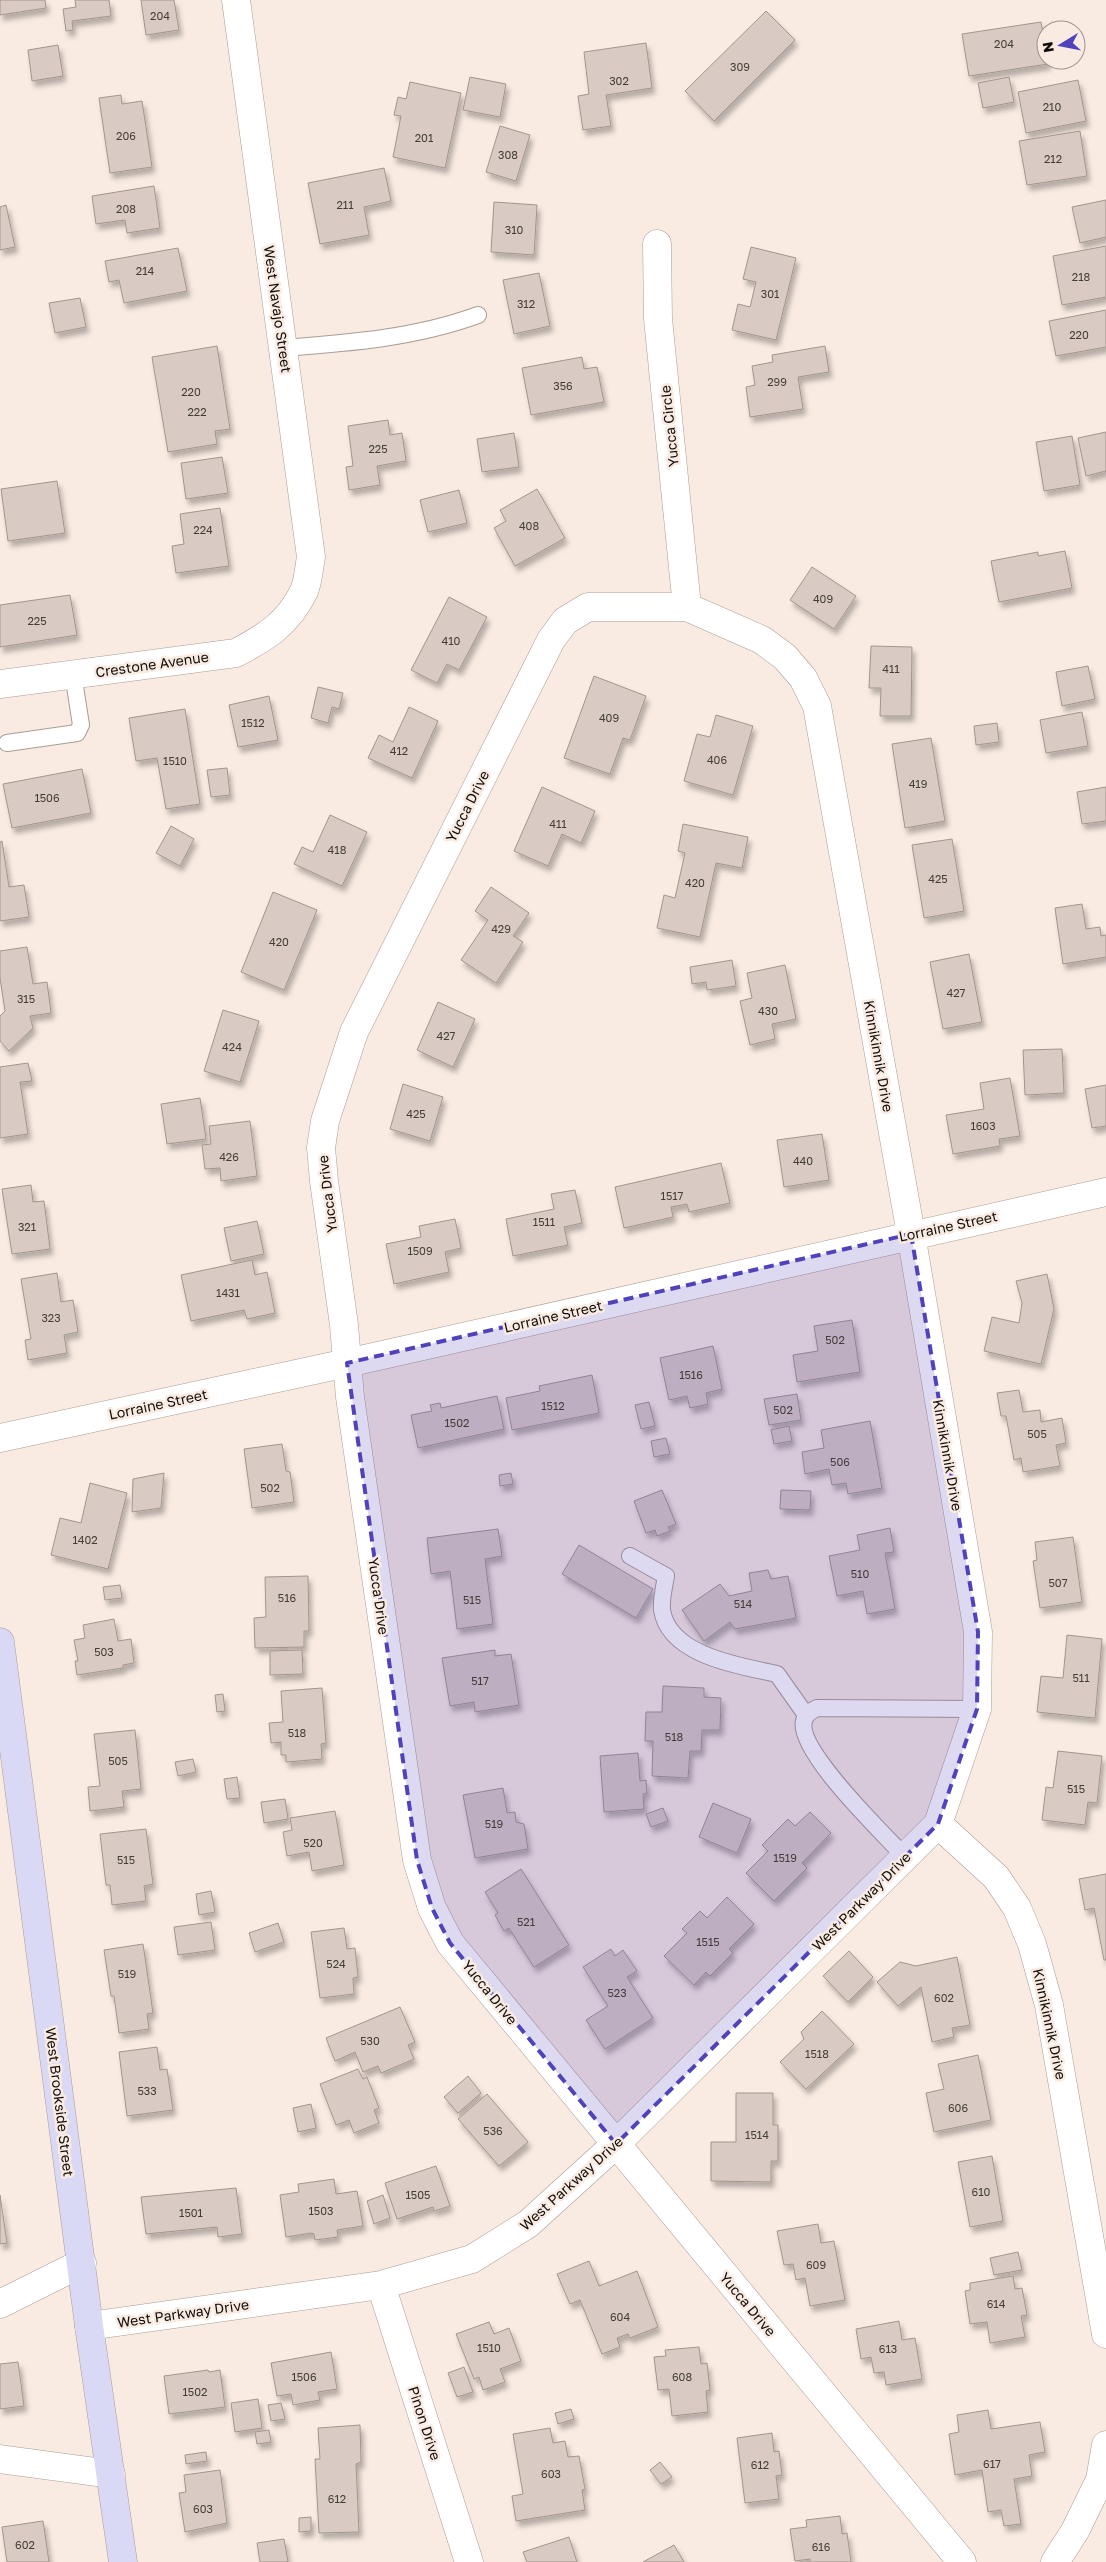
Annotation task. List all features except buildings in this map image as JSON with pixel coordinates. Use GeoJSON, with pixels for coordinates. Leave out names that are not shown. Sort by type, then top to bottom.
{"type":"FeatureCollection","features":[{"type":"Feature","properties":{"kind":"street","name":"West Navajo Street"},"geometry":{"type":"LineString","coordinates":[[236,0],[311,557],[304,590],[290,613]]}},
{"type":"Feature","properties":{"kind":"street","name":"Yucca Circle"},"geometry":{"type":"LineString","coordinates":[[657,244],[658,319],[687,607]]}},
{"type":"Feature","properties":{"kind":"street","name":"Yucca Drive"},"geometry":{"type":"LineString","coordinates":[[687,607],[588,607],[565,621],[550,640],[354,1032],[325,1121],[322,1148],[324,1181],[344,1325],[350,1398],[417,1860],[432,1908],[450,1943],[962,2562]]}},
{"type":"Feature","properties":{"kind":"street","name":"Kinnikinnik Drive"},"geometry":{"type":"LineString","coordinates":[[687,607],[762,640],[784,658],[803,678],[817,706],[911,1234],[978,1632],[977,1708],[938,1824],[996,1877],[1016,1908],[1032,1944],[1049,2005],[1106,2334]]}},
{"type":"Feature","properties":{"kind":"street","name":"Crestone Avenue"},"geometry":{"type":"LineString","coordinates":[[0,684],[236,653],[270,635],[290,613]]}},
{"type":"Feature","properties":{"kind":"street","name":"Lorraine Street"},"geometry":{"type":"LineString","coordinates":[[0,1438],[347,1363],[911,1234],[1106,1192]]}},
{"type":"Feature","properties":{"kind":"street","name":"West Brookside Street"},"geometry":{"type":"LineString","coordinates":[[0,1642],[89,2326],[123,2562]]}},
{"type":"Feature","properties":{"kind":"street","name":"West Parkway Drive"},"geometry":{"type":"LineString","coordinates":[[89,2326],[381,2285],[472,2259],[528,2224],[616,2144],[938,1824]]}},
{"type":"Feature","properties":{"kind":"street"},"geometry":{"type":"LineString","coordinates":[[0,2304],[82,2263]]}},
{"type":"Feature","properties":{"kind":"street","name":"Pinon Drive"},"geometry":{"type":"LineString","coordinates":[[381,2285],[469,2562]]}},
{"type":"Feature","properties":{"kind":"street"},"geometry":{"type":"LineString","coordinates":[[1055,2562],[1075,2530],[1100,2480],[1106,2446]]}},
{"type":"Feature","properties":{"kind":"street"},"geometry":{"type":"LineString","coordinates":[[0,2459],[111,2474]]}},
{"type":"Feature","properties":{"kind":"lane"},"geometry":{"type":"LineString","coordinates":[[283,348],[396,336],[444,327],[478,315]]}},
{"type":"Feature","properties":{"kind":"lane"},"geometry":{"type":"LineString","coordinates":[[7,743],[77,733],[81,725],[73,674]]}},
{"type":"Feature","properties":{"kind":"lane"},"geometry":{"type":"LineString","coordinates":[[630,1556],[666,1576],[662,1611],[673,1634],[688,1647],[721,1661],[777,1674],[806,1715]]}},
{"type":"Feature","properties":{"kind":"lane"},"geometry":{"type":"LineString","coordinates":[[905,1857],[830,1776],[804,1735],[803,1722],[806,1715],[817,1708],[977,1708]]}},
{"type":"Feature","properties":{"kind":"highlighted area"},"geometry":{"type":"Polygon","coordinates":[[[911,1234],[978,1632],[977,1709],[938,1824],[616,2144],[450,1943],[432,1908],[417,1860],[347,1363],[911,1234]]]}}]}
